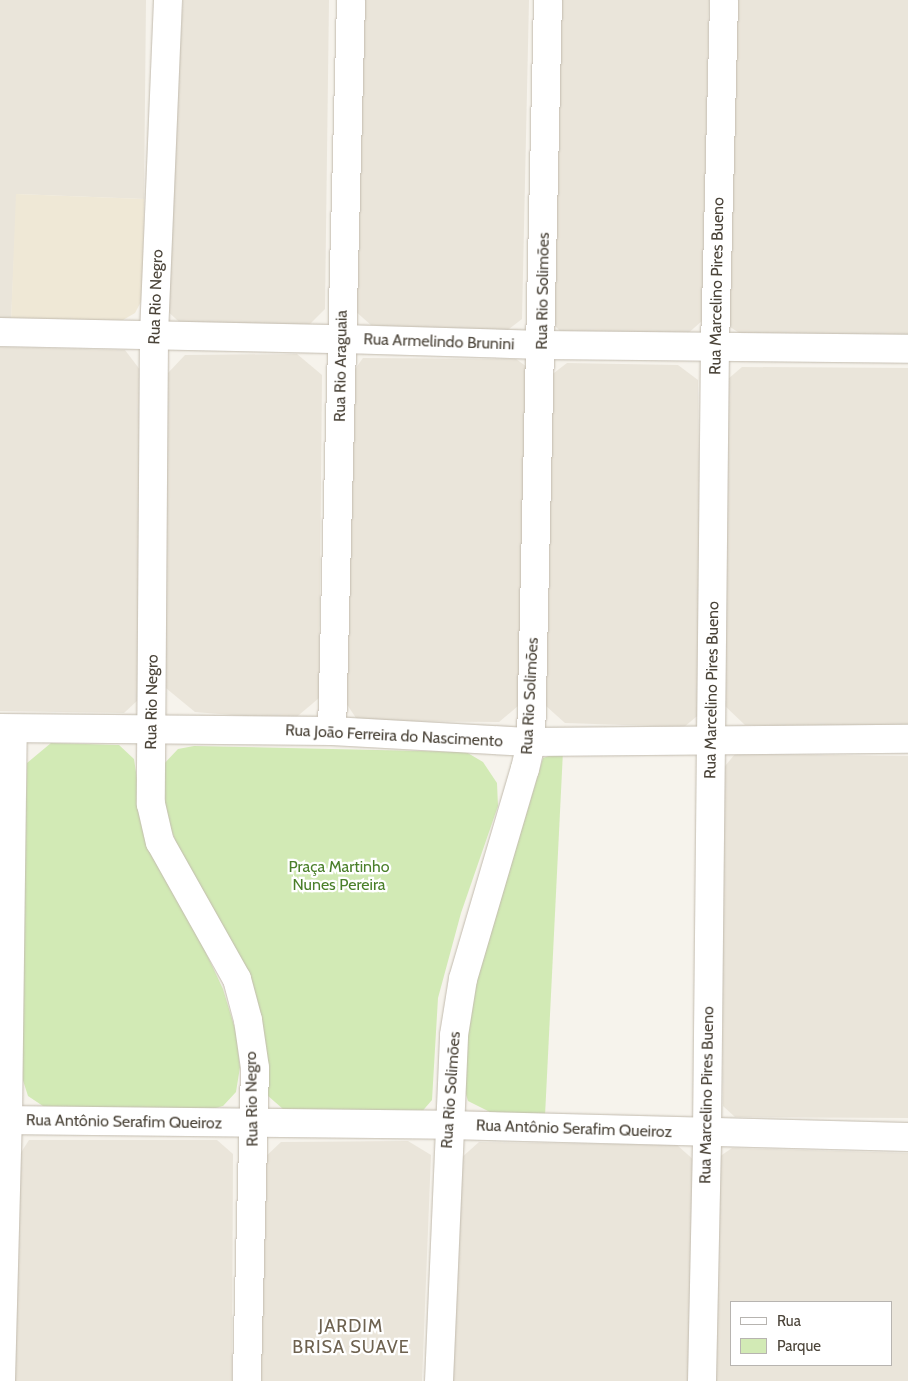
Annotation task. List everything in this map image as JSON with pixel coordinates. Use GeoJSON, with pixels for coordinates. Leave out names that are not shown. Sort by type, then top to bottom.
{"type":"FeatureCollection","features":[{"type":"Feature","properties":{"kind":"street","name":"Rua Rio Negro"},"geometry":{"type":"LineString","coordinates":[[168,0],[154,337],[151,804],[160,842],[237,980],[248,1020],[255,1068],[247,1381]]}},
{"type":"Feature","properties":{"kind":"street","name":"Rua Rio Araguaia"},"geometry":{"type":"LineString","coordinates":[[332,732],[351,0]]}},
{"type":"Feature","properties":{"kind":"street","name":"Rua Rio Solimões"},"geometry":{"type":"LineString","coordinates":[[439,1381],[448,1125],[454,1035],[463,980],[525,769],[531,742],[542,345],[548,0]]}},
{"type":"Feature","properties":{"kind":"street","name":"Rua Marcelino Pires Bueno"},"geometry":{"type":"LineString","coordinates":[[702,1381],[712,740],[715,346],[724,0]]}},
{"type":"Feature","properties":{"kind":"street","name":"Rua Armelindo Brunini"},"geometry":{"type":"LineString","coordinates":[[0,332],[542,345],[908,349]]}},
{"type":"Feature","properties":{"kind":"street","name":"Rua João Ferreira do Nascimento"},"geometry":{"type":"LineString","coordinates":[[7,729],[152,728],[332,732],[531,742],[908,739]]}},
{"type":"Feature","properties":{"kind":"street"},"geometry":{"type":"LineString","coordinates":[[1,1381],[7,729]]}},
{"type":"Feature","properties":{"kind":"street","name":"Rua Antônio Serafim Queiroz"},"geometry":{"type":"LineString","coordinates":[[4,1120],[448,1125],[908,1137]]}},
{"type":"Feature","properties":{"kind":"shaded area"},"geometry":{"type":"Polygon","coordinates":[[[0,0],[146,0],[144,199],[17,194],[11,321],[0,320],[0,0]]]}},
{"type":"Feature","properties":{"kind":"shaded area"},"geometry":{"type":"Polygon","coordinates":[[[183,0],[329,0],[325,309],[306,328],[186,328],[165,309],[183,0]]]}},
{"type":"Feature","properties":{"kind":"shaded area"},"geometry":{"type":"Polygon","coordinates":[[[362,0],[529,0],[522,319],[501,335],[371,325],[354,310],[362,0]]]}},
{"type":"Feature","properties":{"kind":"shaded area"},"geometry":{"type":"Polygon","coordinates":[[[559,0],[709,0],[702,321],[686,335],[562,333],[549,320],[559,0]]]}},
{"type":"Feature","properties":{"kind":"shaded area"},"geometry":{"type":"Polygon","coordinates":[[[736,0],[908,0],[908,338],[747,338],[724,323],[736,0]]]}},
{"type":"Feature","properties":{"kind":"shaded area"},"geometry":{"type":"Polygon","coordinates":[[[16,194],[144,199],[143,298],[135,313],[116,324],[11,321],[16,194]]]}},
{"type":"Feature","properties":{"kind":"shaded area"},"geometry":{"type":"Polygon","coordinates":[[[0,347],[125,350],[144,375],[138,700],[124,713],[0,711],[0,347]]]}},
{"type":"Feature","properties":{"kind":"shaded area"},"geometry":{"type":"Polygon","coordinates":[[[297,354],[322,375],[319,698],[293,720],[195,712],[161,684],[168,373],[185,355],[297,354]]]}},
{"type":"Feature","properties":{"kind":"shaded area"},"geometry":{"type":"Polygon","coordinates":[[[363,358],[516,359],[527,367],[518,706],[499,722],[358,721],[346,703],[350,376],[363,358]]]}},
{"type":"Feature","properties":{"kind":"shaded area"},"geometry":{"type":"Polygon","coordinates":[[[567,363],[678,365],[698,380],[702,712],[684,727],[565,723],[546,706],[550,376],[567,363]]]}},
{"type":"Feature","properties":{"kind":"shaded area"},"geometry":{"type":"Polygon","coordinates":[[[742,367],[908,368],[908,730],[745,725],[725,706],[728,379],[742,367]]]}},
{"type":"Feature","properties":{"kind":"shaded area"},"geometry":{"type":"Polygon","coordinates":[[[735,754],[908,756],[908,1118],[735,1117],[723,1106],[721,771],[735,754]]]}},
{"type":"Feature","properties":{"kind":"shaded area"},"geometry":{"type":"Polygon","coordinates":[[[29,1140],[217,1140],[233,1154],[232,1381],[13,1381],[17,1159],[29,1140]]]}},
{"type":"Feature","properties":{"kind":"shaded area"},"geometry":{"type":"Polygon","coordinates":[[[408,1141],[431,1155],[422,1381],[258,1381],[262,1160],[281,1142],[408,1141]]]}},
{"type":"Feature","properties":{"kind":"shaded area"},"geometry":{"type":"Polygon","coordinates":[[[479,1142],[677,1145],[696,1162],[688,1381],[451,1381],[460,1159],[479,1142]]]}},
{"type":"Feature","properties":{"kind":"shaded area"},"geometry":{"type":"Polygon","coordinates":[[[732,1148],[908,1153],[908,1381],[713,1381],[719,1157],[732,1148]]]}},
{"type":"Feature","properties":{"kind":"green space"},"geometry":{"type":"Polygon","coordinates":[[[51,743],[119,745],[134,759],[137,779],[137,807],[152,850],[193,925],[223,989],[236,1032],[240,1067],[236,1092],[223,1106],[205,1111],[46,1108],[28,1096],[19,1068],[27,763],[51,743]]]}},
{"type":"Feature","properties":{"kind":"green space","name":"Praça Martinho Nunes Pereira"},"geometry":{"type":"Polygon","coordinates":[[[194,746],[466,752],[483,762],[497,783],[498,806],[461,913],[438,998],[432,1100],[419,1115],[283,1109],[267,1095],[161,801],[161,767],[178,749],[194,746]]]}},
{"type":"Feature","properties":{"kind":"green space"},"geometry":{"type":"Polygon","coordinates":[[[563,751],[545,1116],[492,1113],[468,1101],[462,1081],[470,1002],[543,758],[563,751]]]}},
{"type":"Feature","properties":{"kind":"district","name":"JARDIM BRISA SUAVE"},"geometry":{"type":"Point","coordinates":[351,1337]}}]}
